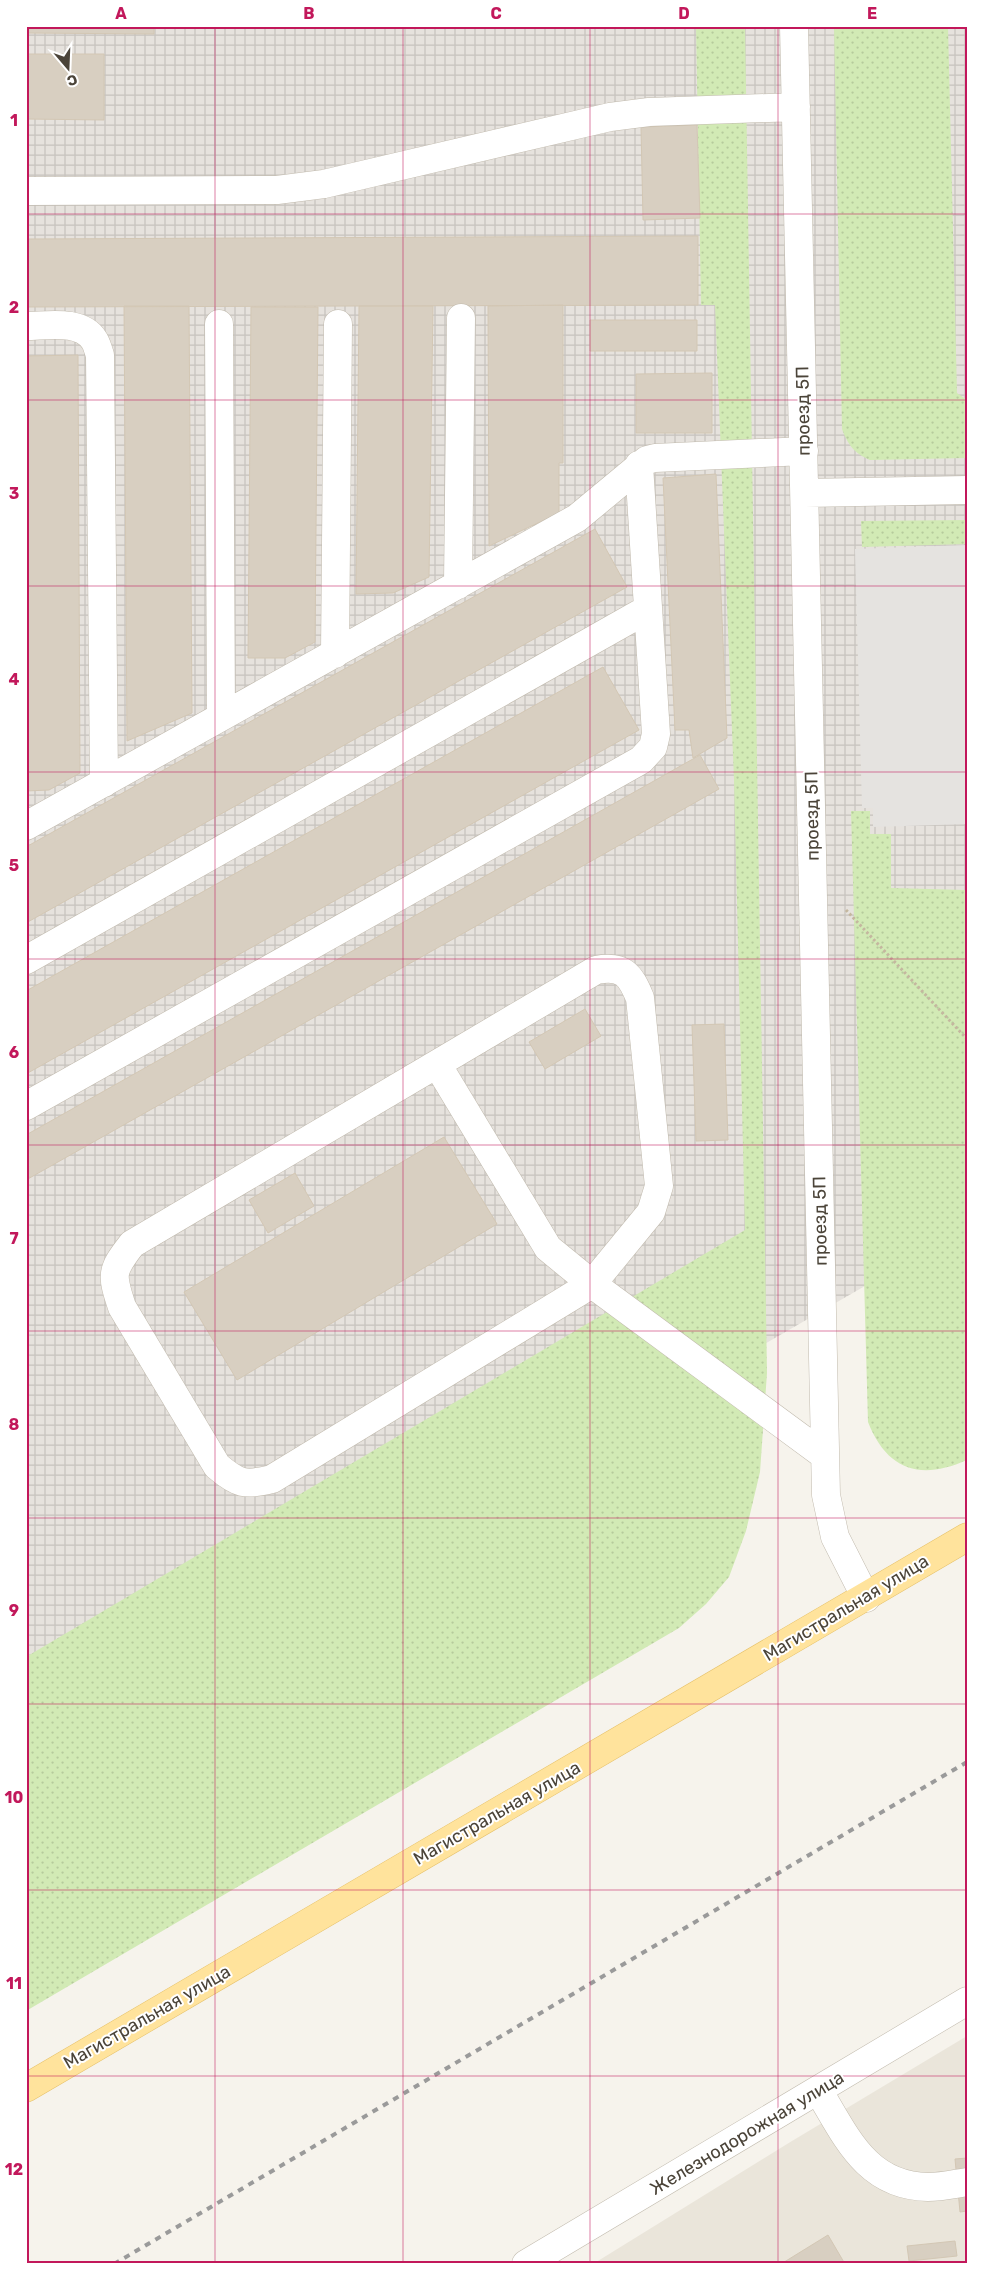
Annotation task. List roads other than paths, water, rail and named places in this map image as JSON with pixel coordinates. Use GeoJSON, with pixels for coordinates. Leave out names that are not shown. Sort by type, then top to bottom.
{"type":"FeatureCollection","features":[{"type":"Feature","properties":{"kind":"main road","name":"Магистральная улица"},"geometry":{"type":"LineString","coordinates":[[26,2088],[866,1598],[967,1537]]}},
{"type":"Feature","properties":{"kind":"street","name":"проезд 5П"},"geometry":{"type":"LineString","coordinates":[[794,26],[824,1455],[826,1495],[834,1537],[866,1598]]}},
{"type":"Feature","properties":{"kind":"street"},"geometry":{"type":"LineString","coordinates":[[26,191],[277,190],[324,184],[610,117],[649,112],[796,107]]}},
{"type":"Feature","properties":{"kind":"street"},"geometry":{"type":"LineString","coordinates":[[458,585],[461,318]]}},
{"type":"Feature","properties":{"kind":"street"},"geometry":{"type":"LineString","coordinates":[[219,324],[221,717]]}},
{"type":"Feature","properties":{"kind":"street"},"geometry":{"type":"LineString","coordinates":[[335,654],[338,324]]}},
{"type":"Feature","properties":{"kind":"street"},"geometry":{"type":"LineString","coordinates":[[26,326],[74,326],[87,332],[94,340],[100,355],[104,783]]}},
{"type":"Feature","properties":{"kind":"street"},"geometry":{"type":"LineString","coordinates":[[26,826],[577,518],[639,465],[655,458],[804,451]]}},
{"type":"Feature","properties":{"kind":"street"},"geometry":{"type":"LineString","coordinates":[[26,1106],[641,760],[653,747],[656,734],[639,465]]}},
{"type":"Feature","properties":{"kind":"street"},"geometry":{"type":"LineString","coordinates":[[805,493],[967,490]]}},
{"type":"Feature","properties":{"kind":"street"},"geometry":{"type":"LineString","coordinates":[[26,960],[648,609]]}},
{"type":"Feature","properties":{"kind":"street"},"geometry":{"type":"LineString","coordinates":[[610,968],[623,971],[634,982],[640,998],[659,1186],[650,1212],[592,1284],[272,1479],[252,1484],[231,1478],[217,1466],[122,1306],[114,1284],[116,1264],[132,1244],[437,1064],[596,970],[610,968]]}},
{"type":"Feature","properties":{"kind":"street"},"geometry":{"type":"LineString","coordinates":[[437,1064],[548,1248],[592,1284],[824,1455]]}},
{"type":"Feature","properties":{"kind":"street","name":"Железнодорожная улица"},"geometry":{"type":"LineString","coordinates":[[526,2264],[967,2001]]}},
{"type":"Feature","properties":{"kind":"street"},"geometry":{"type":"LineString","coordinates":[[818,2090],[852,2147],[866,2164],[882,2175],[904,2184],[929,2187],[967,2182]]}},
{"type":"Feature","properties":{"kind":"railway"},"geometry":{"type":"LineString","coordinates":[[114,2264],[967,1762]]}}]}
